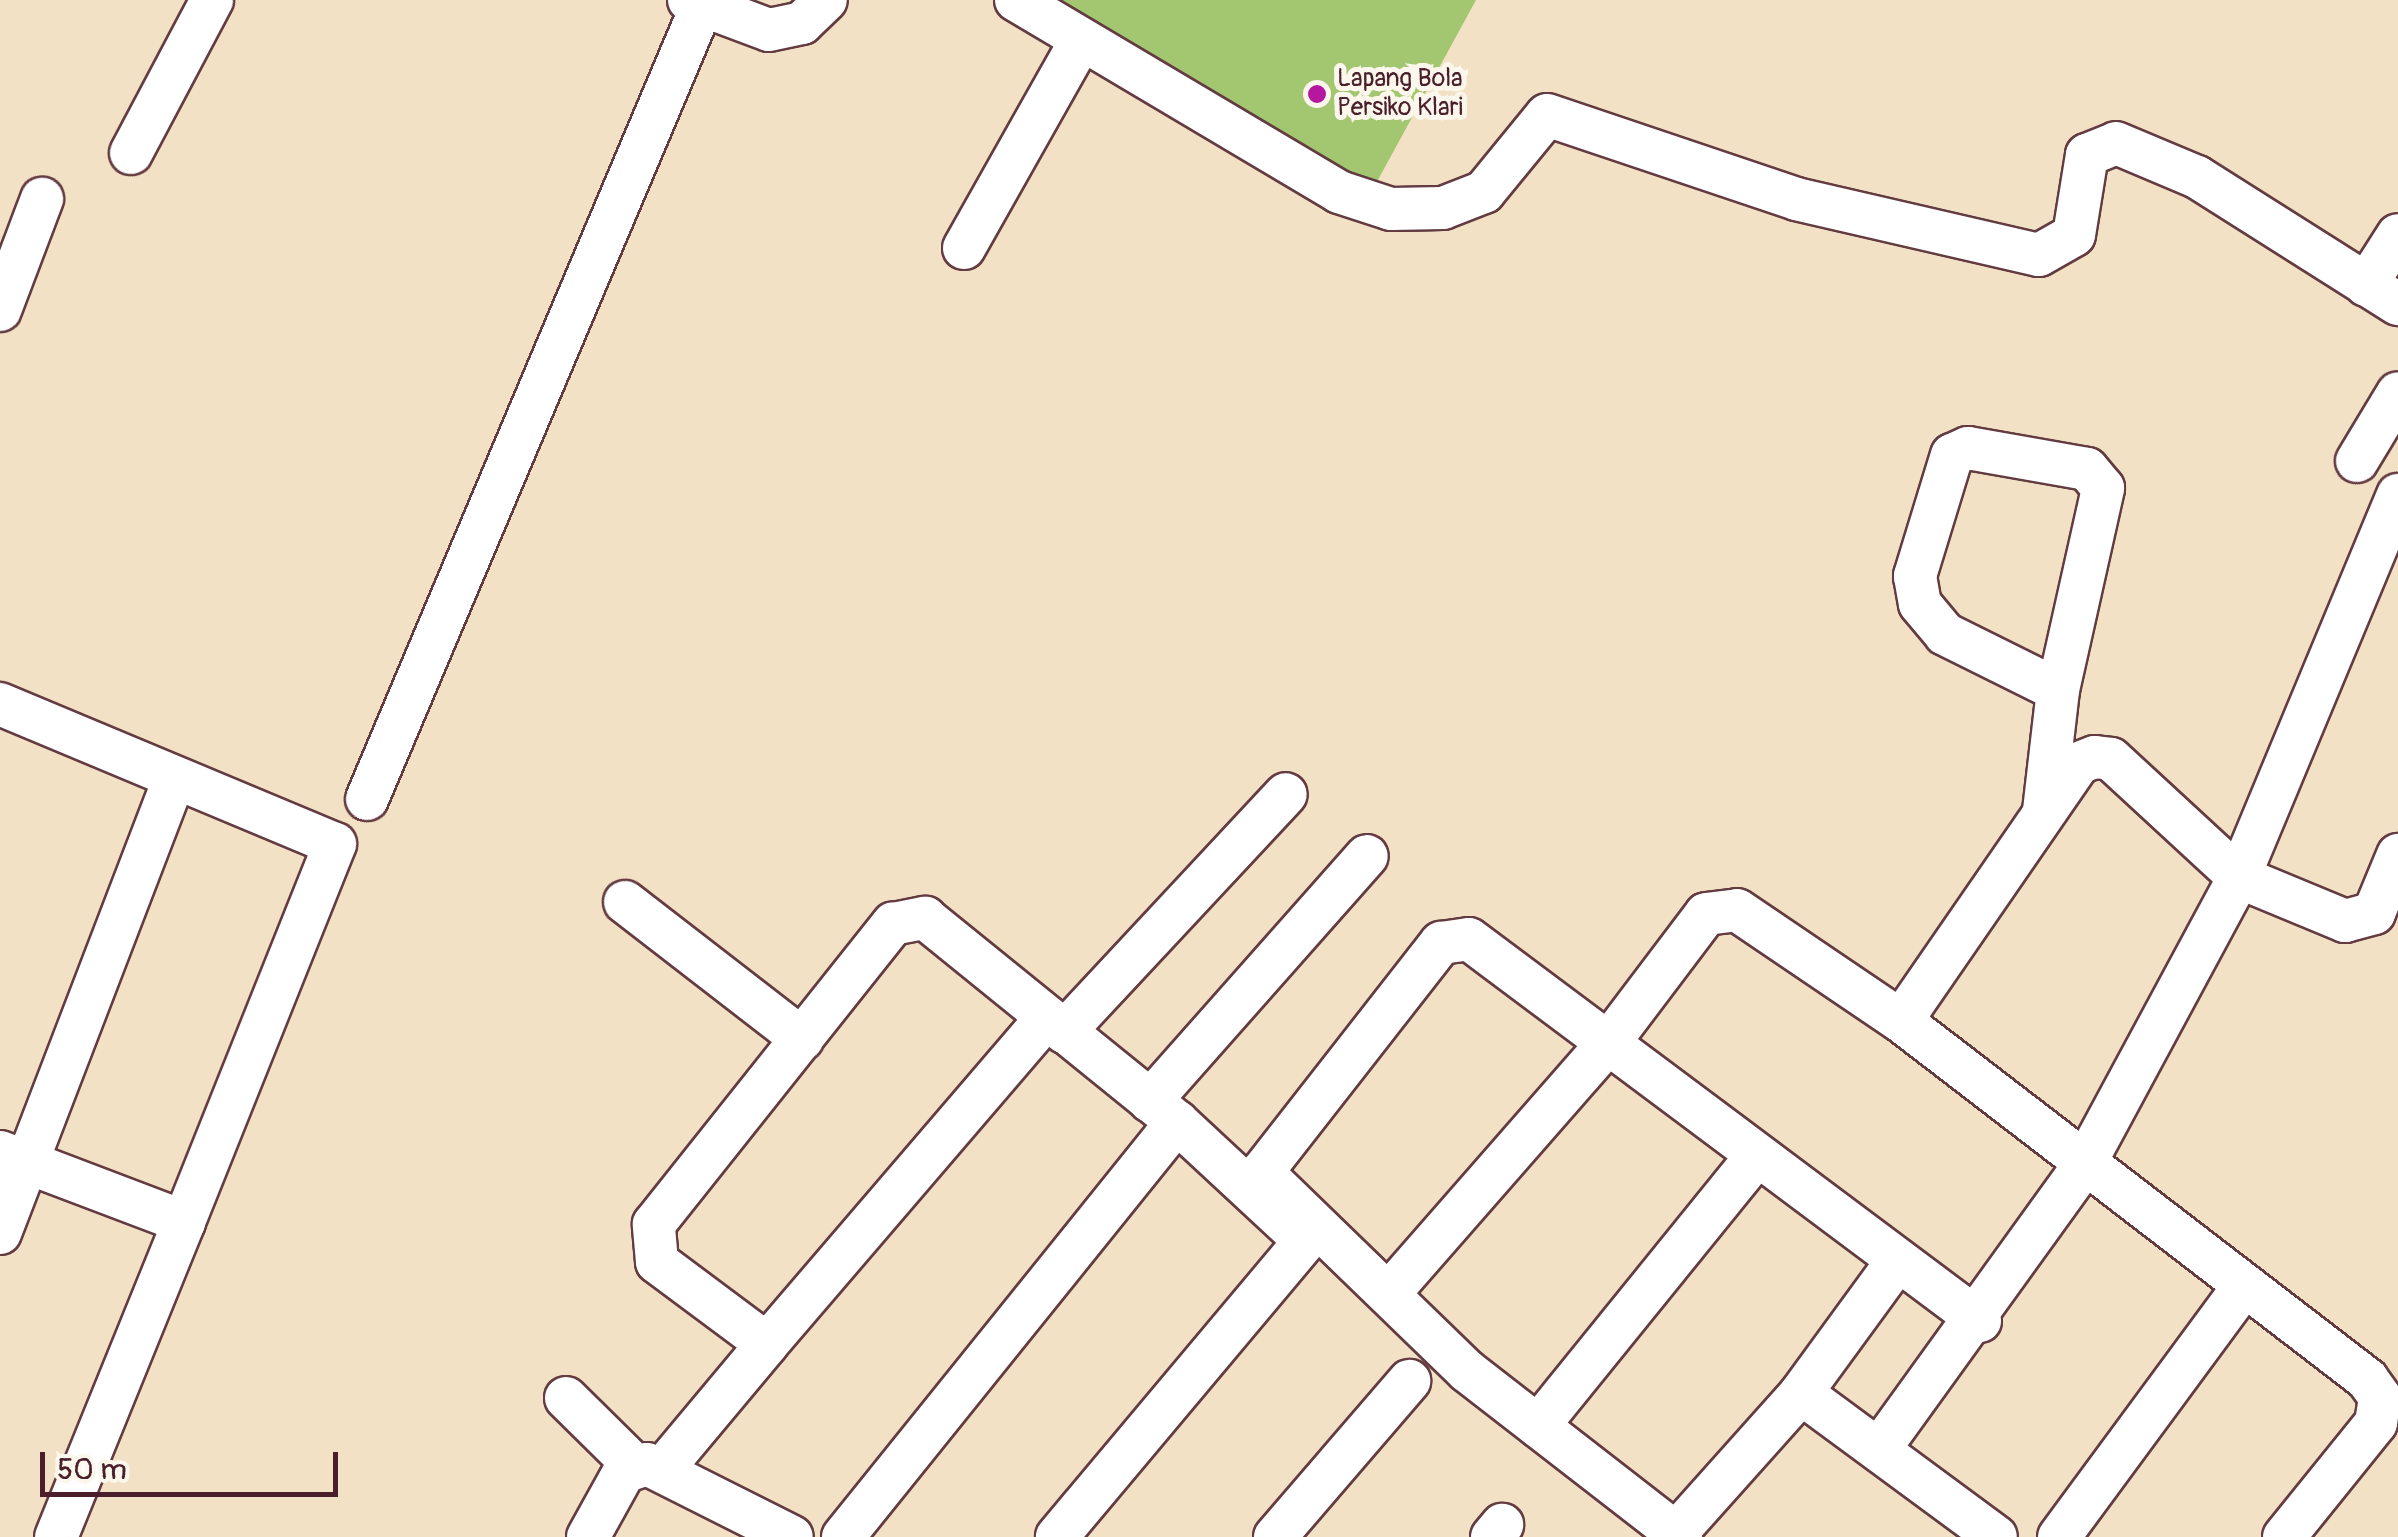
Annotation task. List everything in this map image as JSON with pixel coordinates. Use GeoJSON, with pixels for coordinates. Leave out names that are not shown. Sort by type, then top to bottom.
{"type":"FeatureCollection","features":[{"type":"Feature","properties":{"kind":"street"},"geometry":{"type":"LineString","coordinates":[[131,153],[212,0]]}},
{"type":"Feature","properties":{"kind":"street"},"geometry":{"type":"LineString","coordinates":[[367,799],[695,4],[770,30],[802,23],[826,0]]}},
{"type":"Feature","properties":{"kind":"street"},"geometry":{"type":"LineString","coordinates":[[1016,0],[1339,192],[1391,209],[1443,208],[1484,192],[1548,115],[1796,199],[2039,255],[2074,235],[2087,154],[2116,143],[2197,177],[2382,295],[2398,234]]}},
{"type":"Feature","properties":{"kind":"street"},"geometry":{"type":"LineString","coordinates":[[964,248],[1081,40]]}},
{"type":"Feature","properties":{"kind":"street"},"geometry":{"type":"LineString","coordinates":[[0,310],[42,199]]}},
{"type":"Feature","properties":{"kind":"street"},"geometry":{"type":"LineString","coordinates":[[2357,462],[2398,393]]}},
{"type":"Feature","properties":{"kind":"street"},"geometry":{"type":"LineString","coordinates":[[2044,814],[2058,690],[2099,515],[2099,476],[2024,456],[1952,455],[1915,576],[1920,604],[1946,634],[2058,690]]}},
{"type":"Feature","properties":{"kind":"street"},"geometry":{"type":"LineString","coordinates":[[1880,1448],[1980,1321],[2084,1166],[2239,876],[2398,495]]}},
{"type":"Feature","properties":{"kind":"street"},"geometry":{"type":"LineString","coordinates":[[0,704],[335,844],[56,1537]]}},
{"type":"Feature","properties":{"kind":"street"},"geometry":{"type":"LineString","coordinates":[[1902,1021],[2079,764],[2111,758],[2239,876],[2363,923],[2398,855]]}},
{"type":"Feature","properties":{"kind":"street"},"geometry":{"type":"LineString","coordinates":[[0,1233],[14,1158],[176,778]]}},
{"type":"Feature","properties":{"kind":"street"},"geometry":{"type":"LineString","coordinates":[[588,1537],[649,1465],[767,1344],[1055,1025],[1286,794]]}},
{"type":"Feature","properties":{"kind":"street"},"geometry":{"type":"LineString","coordinates":[[843,1537],[1163,1112],[1367,856]]}},
{"type":"Feature","properties":{"kind":"street"},"geometry":{"type":"LineString","coordinates":[[625,902],[802,1039]]}},
{"type":"Feature","properties":{"kind":"street"},"geometry":{"type":"LineString","coordinates":[[1390,1292],[1610,1041],[1706,914],[1724,909],[1902,1021],[2380,1397],[2376,1423],[2284,1537]]}},
{"type":"Feature","properties":{"kind":"street"},"geometry":{"type":"LineString","coordinates":[[767,1344],[658,1262],[649,1243],[654,1224],[906,917],[925,918],[1163,1112],[1305,1241],[1057,1537]]}},
{"type":"Feature","properties":{"kind":"street"},"geometry":{"type":"LineString","coordinates":[[1895,1264],[1801,1393],[1660,1531],[1538,1426],[1262,1172],[1441,942],[1470,939],[1610,1041],[1895,1264],[1980,1321]]}},
{"type":"Feature","properties":{"kind":"street"},"geometry":{"type":"LineString","coordinates":[[14,1158],[184,1222]]}},
{"type":"Feature","properties":{"kind":"street"},"geometry":{"type":"LineString","coordinates":[[1538,1426],[1755,1158]]}},
{"type":"Feature","properties":{"kind":"street"},"geometry":{"type":"LineString","coordinates":[[2059,1537],[2241,1290]]}},
{"type":"Feature","properties":{"kind":"street"},"geometry":{"type":"LineString","coordinates":[[1274,1537],[1409,1380]]}},
{"type":"Feature","properties":{"kind":"street"},"geometry":{"type":"LineString","coordinates":[[1801,1393],[1996,1537]]}},
{"type":"Feature","properties":{"kind":"street"},"geometry":{"type":"LineString","coordinates":[[566,1398],[649,1465],[792,1537]]}},
{"type":"Feature","properties":{"kind":"green space","name":"Lapang Bola Persiko Klari"},"geometry":{"type":"Polygon","coordinates":[[[1046,0],[1476,0],[1373,189],[1046,0]]]}},
{"type":"Feature","properties":{"kind":"place","name":"Lapang Bola Persiko Klari"},"geometry":{"type":"Point","coordinates":[1317,94]}}]}
